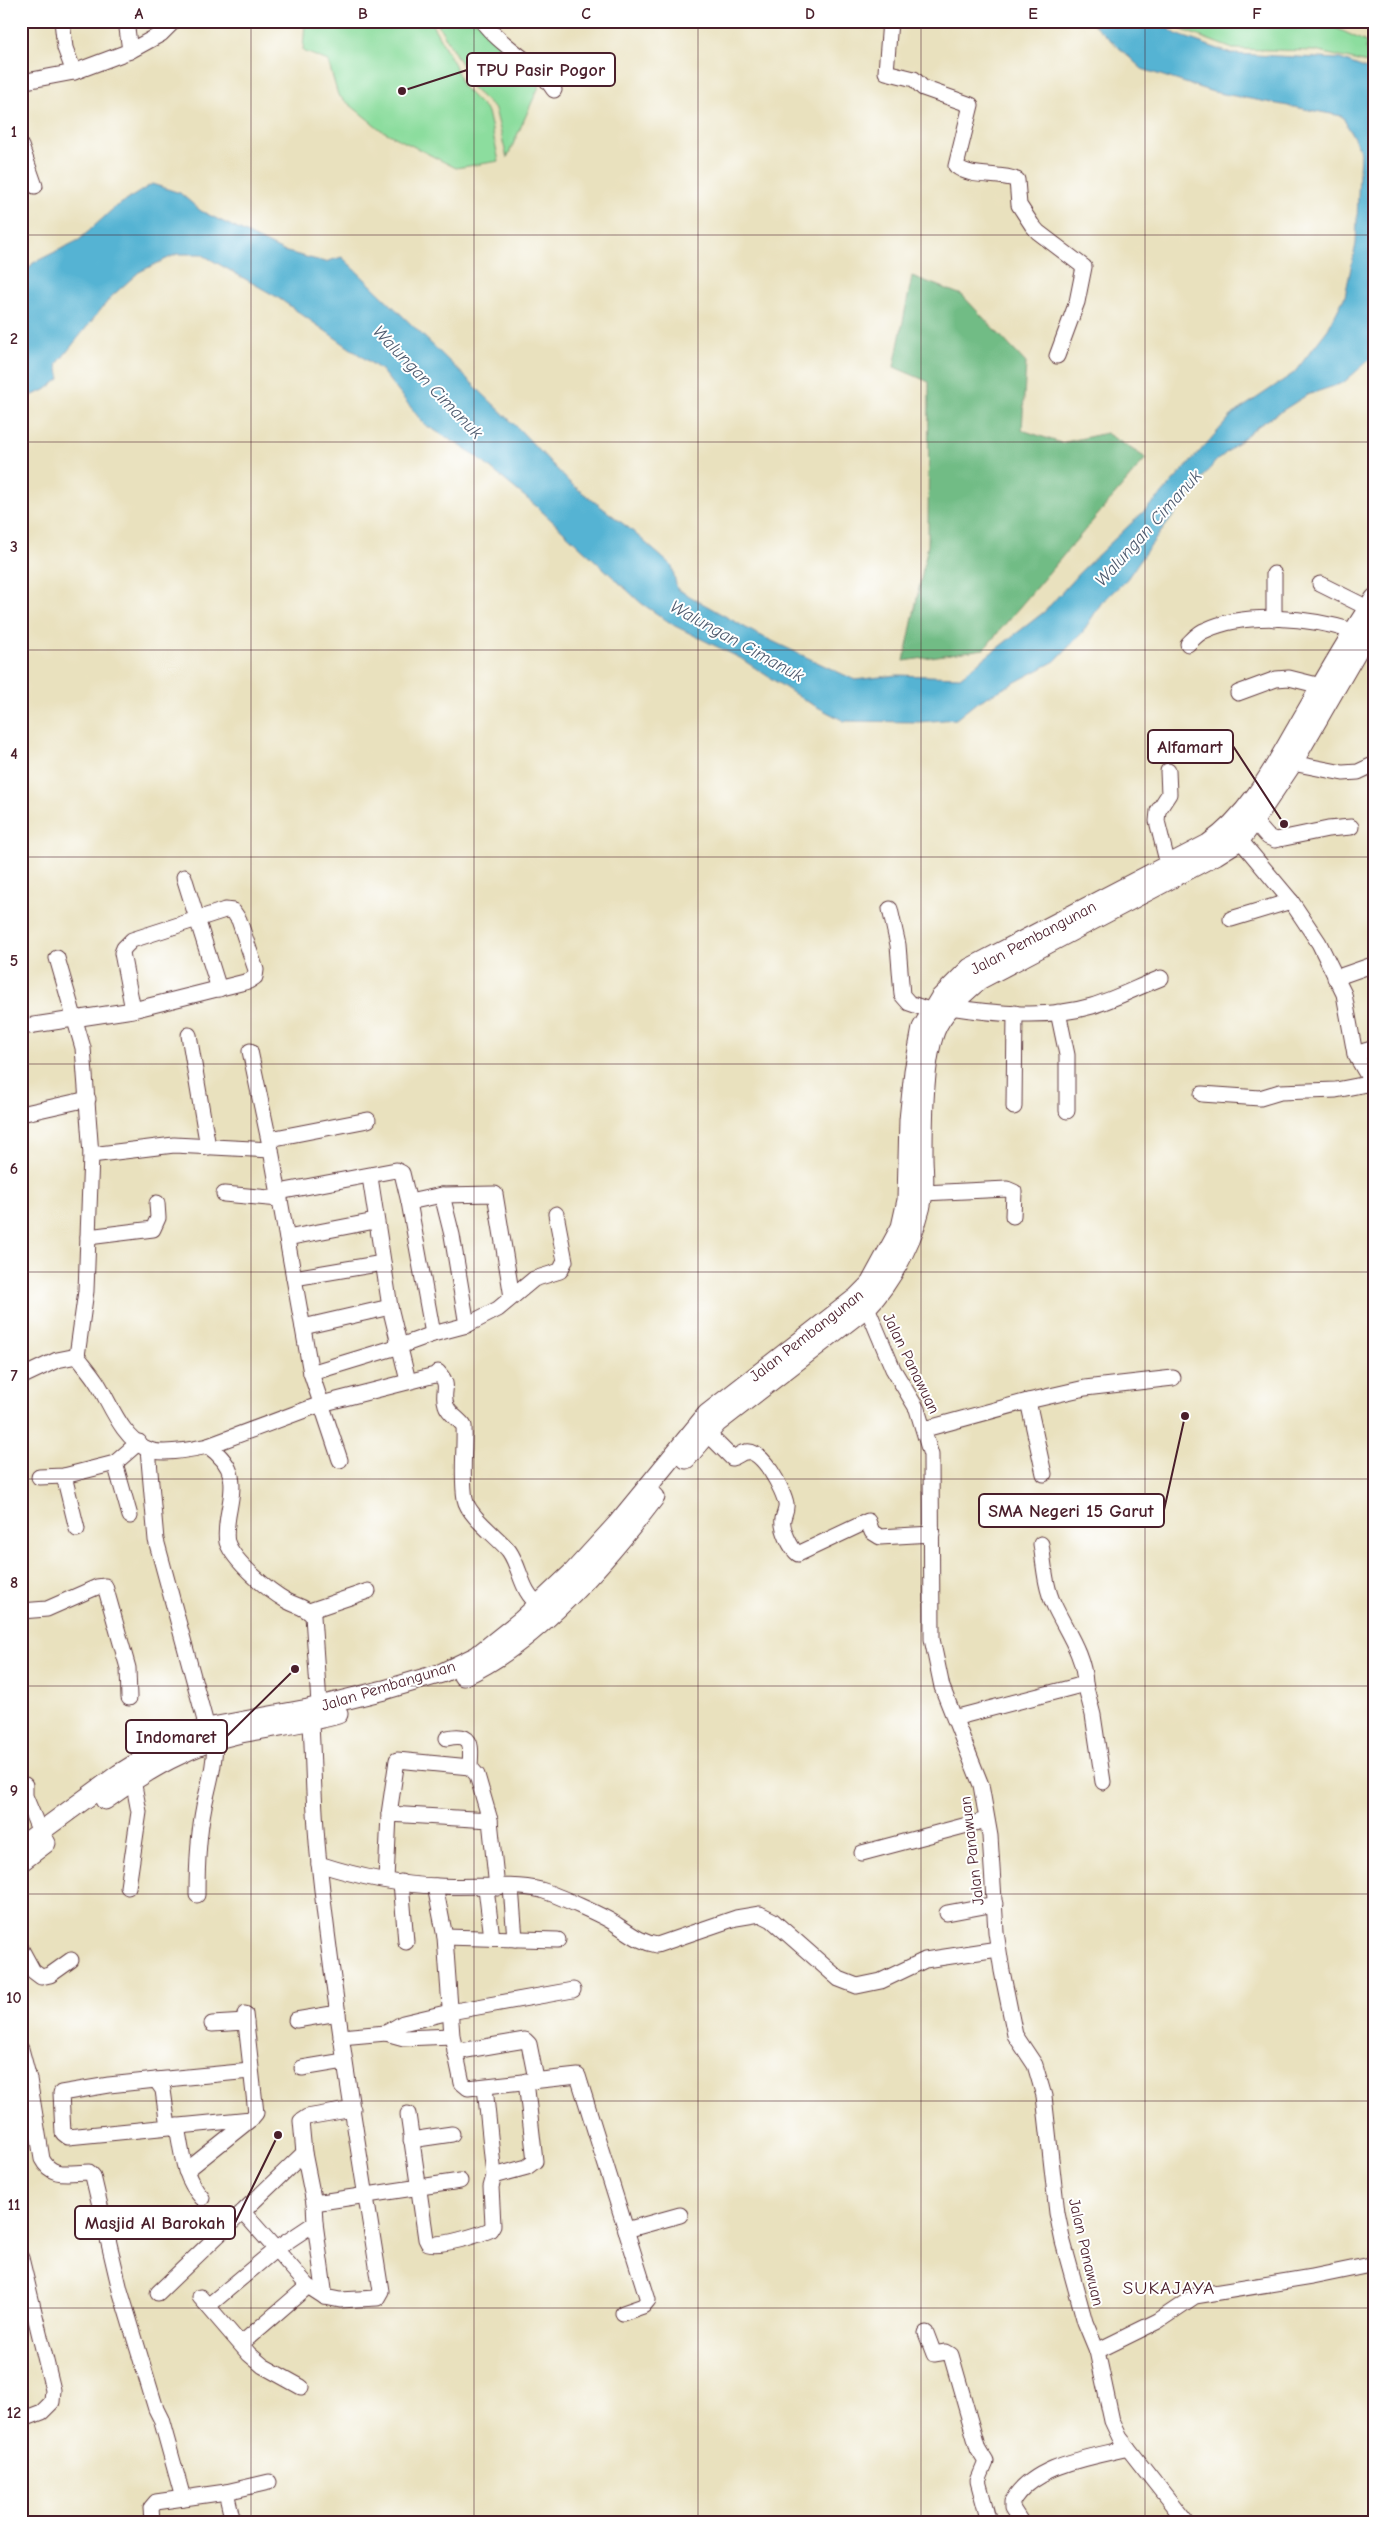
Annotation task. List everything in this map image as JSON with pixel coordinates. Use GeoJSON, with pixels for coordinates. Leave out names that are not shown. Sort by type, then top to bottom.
{"type":"FeatureCollection","features":[{"type":"Feature","properties":{"kind":"main road","name":"Jalan Pembangunan"},"geometry":{"type":"LineString","coordinates":[[524,1628],[583,1581],[707,1414],[862,1302],[881,1292],[914,1232],[923,1193],[923,1120],[927,1073],[934,1033],[950,1007],[979,980],[1145,885],[1168,865],[1226,832],[1286,762],[1321,686],[1353,631],[1371,612]]}},
{"type":"Feature","properties":{"kind":"main road","name":"Jalan Pembangunan"},"geometry":{"type":"LineString","coordinates":[[21,1846],[120,1774],[174,1740],[315,1714],[444,1684],[484,1666],[506,1653],[539,1604],[634,1514],[717,1423],[862,1302],[901,1227],[907,1200],[909,1120],[919,1038],[940,998],[970,968],[1240,840],[1254,821],[1371,612]]}},
{"type":"Feature","properties":{"kind":"main road","name":"Jalan Pembangunan"},"geometry":{"type":"LineString","coordinates":[[21,1862],[133,1780],[211,1734]]}},
{"type":"Feature","properties":{"kind":"street"},"geometry":{"type":"LineString","coordinates":[[62,21],[65,48],[74,72]]}},
{"type":"Feature","properties":{"kind":"street"},"geometry":{"type":"LineString","coordinates":[[126,21],[130,51]]}},
{"type":"Feature","properties":{"kind":"street"},"geometry":{"type":"LineString","coordinates":[[21,82],[74,72],[130,51],[161,34],[174,21]]}},
{"type":"Feature","properties":{"kind":"street"},"geometry":{"type":"LineString","coordinates":[[482,21],[510,50],[548,81],[554,90]]}},
{"type":"Feature","properties":{"kind":"street"},"geometry":{"type":"LineString","coordinates":[[890,21],[886,72],[914,79],[923,88],[971,105],[956,166],[983,175],[1006,175],[1017,180],[1019,205],[1032,225],[1038,232],[1084,267],[1077,302],[1057,356]]}},
{"type":"Feature","properties":{"kind":"street"},"geometry":{"type":"LineString","coordinates":[[21,146],[35,186]]}},
{"type":"Feature","properties":{"kind":"street"},"geometry":{"type":"LineString","coordinates":[[1274,574],[1274,619]]}},
{"type":"Feature","properties":{"kind":"street"},"geometry":{"type":"LineString","coordinates":[[1320,584],[1371,612]]}},
{"type":"Feature","properties":{"kind":"street"},"geometry":{"type":"LineString","coordinates":[[1188,644],[1204,630],[1217,625],[1260,618],[1338,626],[1353,631]]}},
{"type":"Feature","properties":{"kind":"street"},"geometry":{"type":"LineString","coordinates":[[1238,693],[1276,680],[1289,678],[1321,686]]}},
{"type":"Feature","properties":{"kind":"street"},"geometry":{"type":"LineString","coordinates":[[1286,762],[1343,773],[1358,772],[1375,764]]}},
{"type":"Feature","properties":{"kind":"street"},"geometry":{"type":"LineString","coordinates":[[1168,771],[1169,794],[1158,811],[1156,821],[1168,865]]}},
{"type":"Feature","properties":{"kind":"street"},"geometry":{"type":"LineString","coordinates":[[1254,821],[1268,837],[1275,840],[1328,829],[1352,828]]}},
{"type":"Feature","properties":{"kind":"street"},"geometry":{"type":"LineString","coordinates":[[1202,1094],[1260,1098],[1280,1092],[1336,1090],[1370,1085],[1372,1080],[1355,1054],[1344,994],[1312,930],[1240,840]]}},
{"type":"Feature","properties":{"kind":"street"},"geometry":{"type":"LineString","coordinates":[[184,877],[219,989]]}},
{"type":"Feature","properties":{"kind":"street"},"geometry":{"type":"LineString","coordinates":[[1231,919],[1291,902]]}},
{"type":"Feature","properties":{"kind":"street"},"geometry":{"type":"LineString","coordinates":[[890,909],[898,945],[902,994],[909,1003],[932,1011]]}},
{"type":"Feature","properties":{"kind":"street"},"geometry":{"type":"LineString","coordinates":[[21,1027],[133,1010],[249,981],[255,977],[256,970],[239,920],[233,911],[225,910],[132,940],[122,953],[133,1010]]}},
{"type":"Feature","properties":{"kind":"street"},"geometry":{"type":"LineString","coordinates":[[57,958],[83,1048],[91,1155],[86,1291],[77,1356],[96,1382],[118,1419],[143,1446],[156,1540],[211,1734],[215,1764],[204,1804],[197,1851],[197,1895]]}},
{"type":"Feature","properties":{"kind":"street"},"geometry":{"type":"LineString","coordinates":[[1335,978],[1375,964]]}},
{"type":"Feature","properties":{"kind":"street"},"geometry":{"type":"LineString","coordinates":[[950,1007],[979,1012],[1058,1012],[1092,1006],[1160,978]]}},
{"type":"Feature","properties":{"kind":"street"},"geometry":{"type":"LineString","coordinates":[[1058,1012],[1067,1054],[1067,1111]]}},
{"type":"Feature","properties":{"kind":"street"},"geometry":{"type":"LineString","coordinates":[[1014,1107],[1015,1013]]}},
{"type":"Feature","properties":{"kind":"street"},"geometry":{"type":"LineString","coordinates":[[189,1035],[208,1146]]}},
{"type":"Feature","properties":{"kind":"street"},"geometry":{"type":"LineString","coordinates":[[1355,1054],[1375,1048]]}},
{"type":"Feature","properties":{"kind":"street"},"geometry":{"type":"LineString","coordinates":[[250,1051],[270,1144],[311,1373],[340,1460]]}},
{"type":"Feature","properties":{"kind":"street"},"geometry":{"type":"LineString","coordinates":[[21,1114],[88,1099]]}},
{"type":"Feature","properties":{"kind":"street"},"geometry":{"type":"LineString","coordinates":[[91,1155],[174,1145],[270,1144],[368,1120]]}},
{"type":"Feature","properties":{"kind":"street"},"geometry":{"type":"LineString","coordinates":[[224,1194],[279,1196],[399,1170],[405,1179],[433,1334]]}},
{"type":"Feature","properties":{"kind":"street"},"geometry":{"type":"LineString","coordinates":[[370,1177],[375,1221],[390,1307],[408,1381]]}},
{"type":"Feature","properties":{"kind":"street"},"geometry":{"type":"LineString","coordinates":[[923,1193],[1007,1189],[1014,1192],[1013,1216]]}},
{"type":"Feature","properties":{"kind":"street"},"geometry":{"type":"LineString","coordinates":[[409,1202],[442,1195],[491,1193],[496,1196],[512,1297]]}},
{"type":"Feature","properties":{"kind":"street"},"geometry":{"type":"LineString","coordinates":[[442,1195],[452,1235],[467,1325]]}},
{"type":"Feature","properties":{"kind":"street"},"geometry":{"type":"LineString","coordinates":[[88,1237],[153,1229],[158,1218],[157,1203]]}},
{"type":"Feature","properties":{"kind":"street"},"geometry":{"type":"LineString","coordinates":[[311,1373],[467,1325],[498,1309],[534,1279],[560,1271],[565,1260],[556,1214]]}},
{"type":"Feature","properties":{"kind":"street"},"geometry":{"type":"LineString","coordinates":[[287,1238],[375,1221]]}},
{"type":"Feature","properties":{"kind":"street"},"geometry":{"type":"LineString","coordinates":[[294,1278],[383,1264]]}},
{"type":"Feature","properties":{"kind":"street","name":"Jalan Panawuan"},"geometry":{"type":"LineString","coordinates":[[862,1302],[892,1369],[917,1409],[925,1429],[931,1455],[932,1639],[942,1687],[981,1785],[995,1904],[998,1949],[1014,2035],[1035,2065],[1044,2096],[1057,2213],[1063,2242],[1085,2322],[1096,2351],[1112,2421],[1120,2438],[1186,2522]]}},
{"type":"Feature","properties":{"kind":"street"},"geometry":{"type":"LineString","coordinates":[[303,1327],[390,1307]]}},
{"type":"Feature","properties":{"kind":"street"},"geometry":{"type":"LineString","coordinates":[[21,1377],[57,1360],[77,1356]]}},
{"type":"Feature","properties":{"kind":"street"},"geometry":{"type":"LineString","coordinates":[[39,1477],[64,1476],[115,1462],[143,1446],[181,1451],[208,1446],[322,1404],[435,1375],[438,1372],[445,1379],[447,1385],[445,1403],[464,1426],[465,1501],[485,1527],[510,1552],[526,1590],[532,1600],[539,1604]]}},
{"type":"Feature","properties":{"kind":"street"},"geometry":{"type":"LineString","coordinates":[[925,1429],[964,1416],[1085,1388],[1173,1378]]}},
{"type":"Feature","properties":{"kind":"street"},"geometry":{"type":"LineString","coordinates":[[1028,1401],[1044,1474]]}},
{"type":"Feature","properties":{"kind":"street"},"geometry":{"type":"LineString","coordinates":[[708,1434],[732,1458],[744,1452],[751,1452],[767,1465],[774,1475],[786,1504],[782,1522],[793,1549],[798,1554],[868,1521],[872,1532],[880,1537],[932,1534]]}},
{"type":"Feature","properties":{"kind":"street"},"geometry":{"type":"LineString","coordinates":[[208,1446],[222,1456],[232,1473],[233,1485],[226,1534],[228,1543],[235,1556],[253,1574],[285,1600],[309,1611],[315,1624],[319,1864],[344,2061],[353,2109],[380,2295],[377,2298],[340,2300],[325,2297],[308,2286],[243,2212]]}},
{"type":"Feature","properties":{"kind":"street"},"geometry":{"type":"LineString","coordinates":[[115,1462],[130,1516]]}},
{"type":"Feature","properties":{"kind":"street"},"geometry":{"type":"LineString","coordinates":[[64,1476],[78,1530]]}},
{"type":"Feature","properties":{"kind":"street"},"geometry":{"type":"LineString","coordinates":[[1041,1544],[1053,1604],[1068,1629],[1084,1670],[1103,1782]]}},
{"type":"Feature","properties":{"kind":"street"},"geometry":{"type":"LineString","coordinates":[[21,1611],[47,1609],[97,1587],[105,1586],[128,1668],[129,1698]]}},
{"type":"Feature","properties":{"kind":"street"},"geometry":{"type":"LineString","coordinates":[[309,1611],[368,1590]]}},
{"type":"Feature","properties":{"kind":"street"},"geometry":{"type":"LineString","coordinates":[[954,1718],[1085,1684]]}},
{"type":"Feature","properties":{"kind":"street"},"geometry":{"type":"LineString","coordinates":[[447,1738],[457,1736],[469,1740],[471,1745],[470,1767]]}},
{"type":"Feature","properties":{"kind":"street"},"geometry":{"type":"LineString","coordinates":[[406,1942],[393,1881],[390,1814],[397,1760],[470,1767],[477,1775],[490,1820],[498,1888],[515,1939]]}},
{"type":"Feature","properties":{"kind":"street"},"geometry":{"type":"LineString","coordinates":[[128,1887],[139,1812],[133,1780]]}},
{"type":"Feature","properties":{"kind":"street"},"geometry":{"type":"LineString","coordinates":[[25,1785],[25,1796],[40,1832]]}},
{"type":"Feature","properties":{"kind":"street"},"geometry":{"type":"LineString","coordinates":[[390,1814],[490,1820]]}},
{"type":"Feature","properties":{"kind":"street"},"geometry":{"type":"LineString","coordinates":[[862,1853],[986,1820]]}},
{"type":"Feature","properties":{"kind":"street"},"geometry":{"type":"LineString","coordinates":[[319,1864],[338,1870],[393,1881],[436,1886],[541,1890],[616,1924],[629,1935],[646,1943],[657,1945],[736,1918],[760,1914],[772,1920],[839,1979],[857,1986],[881,1981],[925,1960],[998,1949]]}},
{"type":"Feature","properties":{"kind":"street"},"geometry":{"type":"LineString","coordinates":[[436,1886],[445,1937],[452,2036],[462,2083],[468,2088],[485,2087],[531,2080],[578,2076],[648,2300],[643,2306],[623,2313]]}},
{"type":"Feature","properties":{"kind":"street"},"geometry":{"type":"LineString","coordinates":[[492,1938],[498,1888]]}},
{"type":"Feature","properties":{"kind":"street"},"geometry":{"type":"LineString","coordinates":[[948,1913],[995,1904]]}},
{"type":"Feature","properties":{"kind":"street"},"geometry":{"type":"LineString","coordinates":[[445,1937],[558,1940]]}},
{"type":"Feature","properties":{"kind":"street"},"geometry":{"type":"LineString","coordinates":[[21,1949],[34,1972],[40,1977],[50,1975],[71,1960]]}},
{"type":"Feature","properties":{"kind":"street"},"geometry":{"type":"LineString","coordinates":[[386,2033],[403,2023],[450,2012],[573,1990]]}},
{"type":"Feature","properties":{"kind":"street"},"geometry":{"type":"LineString","coordinates":[[296,2020],[338,2013]]}},
{"type":"Feature","properties":{"kind":"street"},"geometry":{"type":"LineString","coordinates":[[186,2171],[256,2113],[245,2018],[212,2024]]}},
{"type":"Feature","properties":{"kind":"street"},"geometry":{"type":"LineString","coordinates":[[341,2037],[386,2033],[404,2038],[452,2036]]}},
{"type":"Feature","properties":{"kind":"street"},"geometry":{"type":"LineString","coordinates":[[455,2052],[528,2041],[530,2048],[535,2161],[527,2168],[494,2176]]}},
{"type":"Feature","properties":{"kind":"street"},"geometry":{"type":"LineString","coordinates":[[21,2049],[29,2079],[42,2159],[50,2170],[60,2173],[89,2172],[93,2176],[120,2290],[156,2409],[161,2419],[183,2498]]}},
{"type":"Feature","properties":{"kind":"street"},"geometry":{"type":"LineString","coordinates":[[302,2068],[344,2061]]}},
{"type":"Feature","properties":{"kind":"street"},"geometry":{"type":"LineString","coordinates":[[250,2071],[63,2091],[60,2094],[62,2128],[64,2135],[68,2137],[251,2119]]}},
{"type":"Feature","properties":{"kind":"street"},"geometry":{"type":"LineString","coordinates":[[156,2080],[163,2090],[191,2186],[202,2198]]}},
{"type":"Feature","properties":{"kind":"street"},"geometry":{"type":"LineString","coordinates":[[408,2114],[428,2243],[437,2244],[490,2230],[493,2225],[491,2187],[494,2176],[485,2087]]}},
{"type":"Feature","properties":{"kind":"street"},"geometry":{"type":"LineString","coordinates":[[325,2297],[314,2204],[304,2153],[301,2121],[353,2109]]}},
{"type":"Feature","properties":{"kind":"street"},"geometry":{"type":"LineString","coordinates":[[38,2130],[62,2128]]}},
{"type":"Feature","properties":{"kind":"street"},"geometry":{"type":"LineString","coordinates":[[411,2140],[452,2134]]}},
{"type":"Feature","properties":{"kind":"street"},"geometry":{"type":"LineString","coordinates":[[158,2293],[304,2153]]}},
{"type":"Feature","properties":{"kind":"street"},"geometry":{"type":"LineString","coordinates":[[314,2204],[365,2194],[460,2181]]}},
{"type":"Feature","properties":{"kind":"street"},"geometry":{"type":"LineString","coordinates":[[626,2230],[680,2215]]}},
{"type":"Feature","properties":{"kind":"street"},"geometry":{"type":"LineString","coordinates":[[301,2388],[262,2366],[204,2301],[315,2223]]}},
{"type":"Feature","properties":{"kind":"street"},"geometry":{"type":"LineString","coordinates":[[21,2420],[42,2412],[52,2402],[53,2390],[22,2262]]}},
{"type":"Feature","properties":{"kind":"street"},"geometry":{"type":"LineString","coordinates":[[1096,2351],[1158,2322],[1195,2296],[1312,2277],[1375,2264]]}},
{"type":"Feature","properties":{"kind":"street"},"geometry":{"type":"LineString","coordinates":[[241,2344],[308,2286]]}},
{"type":"Feature","properties":{"kind":"street"},"geometry":{"type":"LineString","coordinates":[[926,2333],[934,2354],[946,2352],[952,2354],[978,2449],[986,2462],[978,2483],[989,2522]]}},
{"type":"Feature","properties":{"kind":"street"},"geometry":{"type":"LineString","coordinates":[[1021,2522],[1013,2511],[1012,2502],[1027,2486],[1046,2472],[1065,2464],[1128,2448]]}},
{"type":"Feature","properties":{"kind":"street"},"geometry":{"type":"LineString","coordinates":[[152,2522],[152,2504],[169,2499],[226,2492],[269,2482]]}},
{"type":"Feature","properties":{"kind":"street"},"geometry":{"type":"LineString","coordinates":[[226,2492],[233,2522]]}},
{"type":"Feature","properties":{"kind":"green space"},"geometry":{"type":"Polygon","coordinates":[[[305,21],[430,21],[455,65],[462,86],[488,112],[499,161],[456,168],[381,130],[338,95],[328,61],[303,51],[305,21]]]}},
{"type":"Feature","properties":{"kind":"green space"},"geometry":{"type":"Polygon","coordinates":[[[436,21],[480,21],[541,82],[507,158],[495,109],[470,86],[463,67],[436,21]]]}},
{"type":"Feature","properties":{"kind":"green space"},"geometry":{"type":"Polygon","coordinates":[[[1169,21],[1321,21],[1366,42],[1367,63],[1315,51],[1233,49],[1180,29],[1169,21]]]}},
{"type":"Feature","properties":{"kind":"green space"},"geometry":{"type":"Polygon","coordinates":[[[912,276],[962,295],[1026,363],[1022,430],[1061,443],[1106,433],[1146,458],[984,649],[904,661],[928,545],[929,382],[894,367],[912,276]]]}},
{"type":"Feature","properties":{"kind":"water","name":"Walungan Cimanuk"},"geometry":{"type":"Polygon","coordinates":[[[1090,21],[1158,21],[1176,34],[1232,54],[1340,59],[1375,72],[1375,355],[1343,383],[1307,395],[1258,426],[1215,462],[1127,579],[1102,602],[1082,633],[1055,661],[976,703],[956,719],[919,722],[844,721],[804,700],[740,658],[675,626],[641,603],[536,506],[472,453],[424,424],[381,370],[277,297],[201,254],[177,254],[139,272],[111,297],[57,364],[60,379],[45,390],[21,400],[21,279],[33,263],[79,240],[114,208],[152,184],[180,193],[201,211],[283,251],[325,262],[342,257],[519,429],[570,483],[630,529],[672,566],[677,589],[755,633],[855,680],[897,675],[960,677],[1044,612],[1080,572],[1161,495],[1233,414],[1294,373],[1328,329],[1345,296],[1356,244],[1360,149],[1342,116],[1213,92],[1142,69],[1090,21]]]}},
{"type":"Feature","properties":{"kind":"place","name":"TPU Pasir Pogor"},"geometry":{"type":"Point","coordinates":[402,91]}},
{"type":"Feature","properties":{"kind":"place","name":"Alfamart"},"geometry":{"type":"Point","coordinates":[1284,824]}},
{"type":"Feature","properties":{"kind":"place","name":"SMA Negeri 15 Garut"},"geometry":{"type":"Point","coordinates":[1185,1416]}},
{"type":"Feature","properties":{"kind":"place","name":"Indomaret"},"geometry":{"type":"Point","coordinates":[295,1669]}},
{"type":"Feature","properties":{"kind":"place","name":"Masjid Al Barokah"},"geometry":{"type":"Point","coordinates":[278,2135]}},
{"type":"Feature","properties":{"kind":"district","name":"SUKAJAYA"},"geometry":{"type":"Point","coordinates":[1169,2287]}}]}
